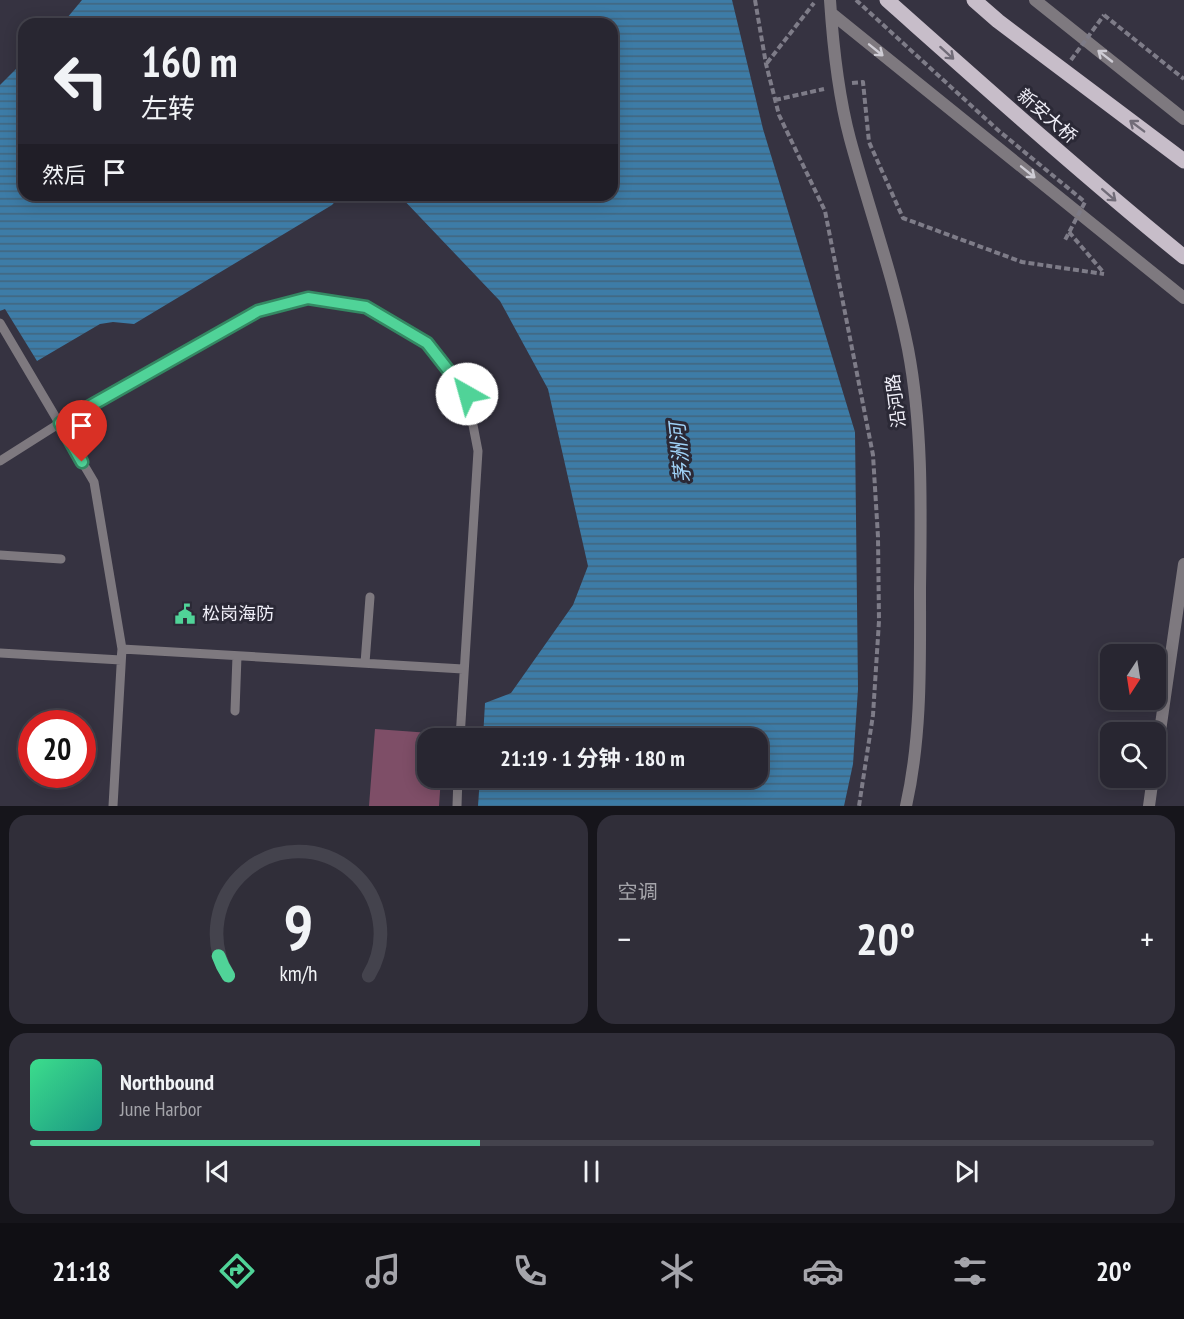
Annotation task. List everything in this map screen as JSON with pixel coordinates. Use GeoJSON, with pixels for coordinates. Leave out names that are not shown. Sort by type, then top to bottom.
{"type":"FeatureCollection","features":[{"type":"Feature","properties":{"kind":"main road","name":"新安大桥"},"geometry":{"type":"LineString","coordinates":[[887,0],[1004,105],[1184,257]]}},
{"type":"Feature","properties":{"kind":"main road"},"geometry":{"type":"LineString","coordinates":[[974,0],[998,21],[1184,161]]}},
{"type":"Feature","properties":{"kind":"street"},"geometry":{"type":"LineString","coordinates":[[1035,0],[1184,118]]}},
{"type":"Feature","properties":{"kind":"street"},"geometry":{"type":"LineString","coordinates":[[830,6],[1184,298]]}},
{"type":"Feature","properties":{"kind":"street","name":"沿河路"},"geometry":{"type":"LineString","coordinates":[[830,6],[839,85],[849,137],[893,286],[908,349],[918,415],[921,490],[920,683],[912,779],[906,806]]}},
{"type":"Feature","properties":{"kind":"street"},"geometry":{"type":"LineString","coordinates":[[1161,722],[1184,564]]}},
{"type":"Feature","properties":{"kind":"street"},"geometry":{"type":"LineString","coordinates":[[1149,806],[1151,788]]}},
{"type":"Feature","properties":{"kind":"lane"},"geometry":{"type":"LineString","coordinates":[[0,461],[60,423],[258,311],[308,298],[366,307],[427,343],[467,394],[478,451],[460,728]]}},
{"type":"Feature","properties":{"kind":"lane"},"geometry":{"type":"LineString","coordinates":[[0,323],[94,482],[122,649],[113,806]]}},
{"type":"Feature","properties":{"kind":"lane"},"geometry":{"type":"LineString","coordinates":[[0,555],[61,559]]}},
{"type":"Feature","properties":{"kind":"lane"},"geometry":{"type":"LineString","coordinates":[[365,663],[370,597]]}},
{"type":"Feature","properties":{"kind":"lane"},"geometry":{"type":"LineString","coordinates":[[122,649],[463,669]]}},
{"type":"Feature","properties":{"kind":"lane"},"geometry":{"type":"LineString","coordinates":[[0,653],[121,660]]}},
{"type":"Feature","properties":{"kind":"lane"},"geometry":{"type":"LineString","coordinates":[[235,711],[237,656]]}},
{"type":"Feature","properties":{"kind":"lane"},"geometry":{"type":"LineString","coordinates":[[457,806],[458,788]]}},
{"type":"Feature","properties":{"kind":"path"},"geometry":{"type":"LineString","coordinates":[[755,0],[766,64],[779,115],[825,211],[873,454],[878,537],[879,621],[873,715],[859,806]]}},
{"type":"Feature","properties":{"kind":"path"},"geometry":{"type":"LineString","coordinates":[[766,64],[816,0]]}},
{"type":"Feature","properties":{"kind":"path"},"geometry":{"type":"LineString","coordinates":[[856,0],[999,131],[1085,202],[1064,242]]}},
{"type":"Feature","properties":{"kind":"path"},"geometry":{"type":"LineString","coordinates":[[1071,60],[1104,15],[1184,80]]}},
{"type":"Feature","properties":{"kind":"path"},"geometry":{"type":"LineString","coordinates":[[775,100],[839,85],[863,82],[869,142],[903,218],[1022,262],[1104,274],[1069,232]]}},
{"type":"Feature","properties":{"kind":"shaded area"},"geometry":{"type":"Polygon","coordinates":[[[375,729],[417,732],[417,788],[440,788],[439,806],[369,806],[375,729]]]}},
{"type":"Feature","properties":{"kind":"water","name":"茅洲河"},"geometry":{"type":"Polygon","coordinates":[[[82,0],[732,0],[763,129],[855,432],[858,689],[853,764],[844,806],[478,806],[479,788],[768,788],[768,728],[484,728],[485,703],[511,693],[573,605],[588,566],[548,389],[500,301],[405,201],[618,201],[618,18],[67,18],[82,0]]]}},
{"type":"Feature","properties":{"kind":"water"},"geometry":{"type":"Polygon","coordinates":[[[18,67],[18,201],[336,201],[134,324],[113,322],[100,324],[37,361],[5,309],[0,311],[0,85],[18,67]]]}},
{"type":"Feature","properties":{"kind":"place","name":"松岗海防"},"geometry":{"type":"Point","coordinates":[185,614]}},
{"type":"Feature","properties":{"kind":"route"},"geometry":{"type":"LineString","coordinates":[[82,462],[60,423],[258,311],[308,298],[366,307],[427,343],[467,394]]}}]}
